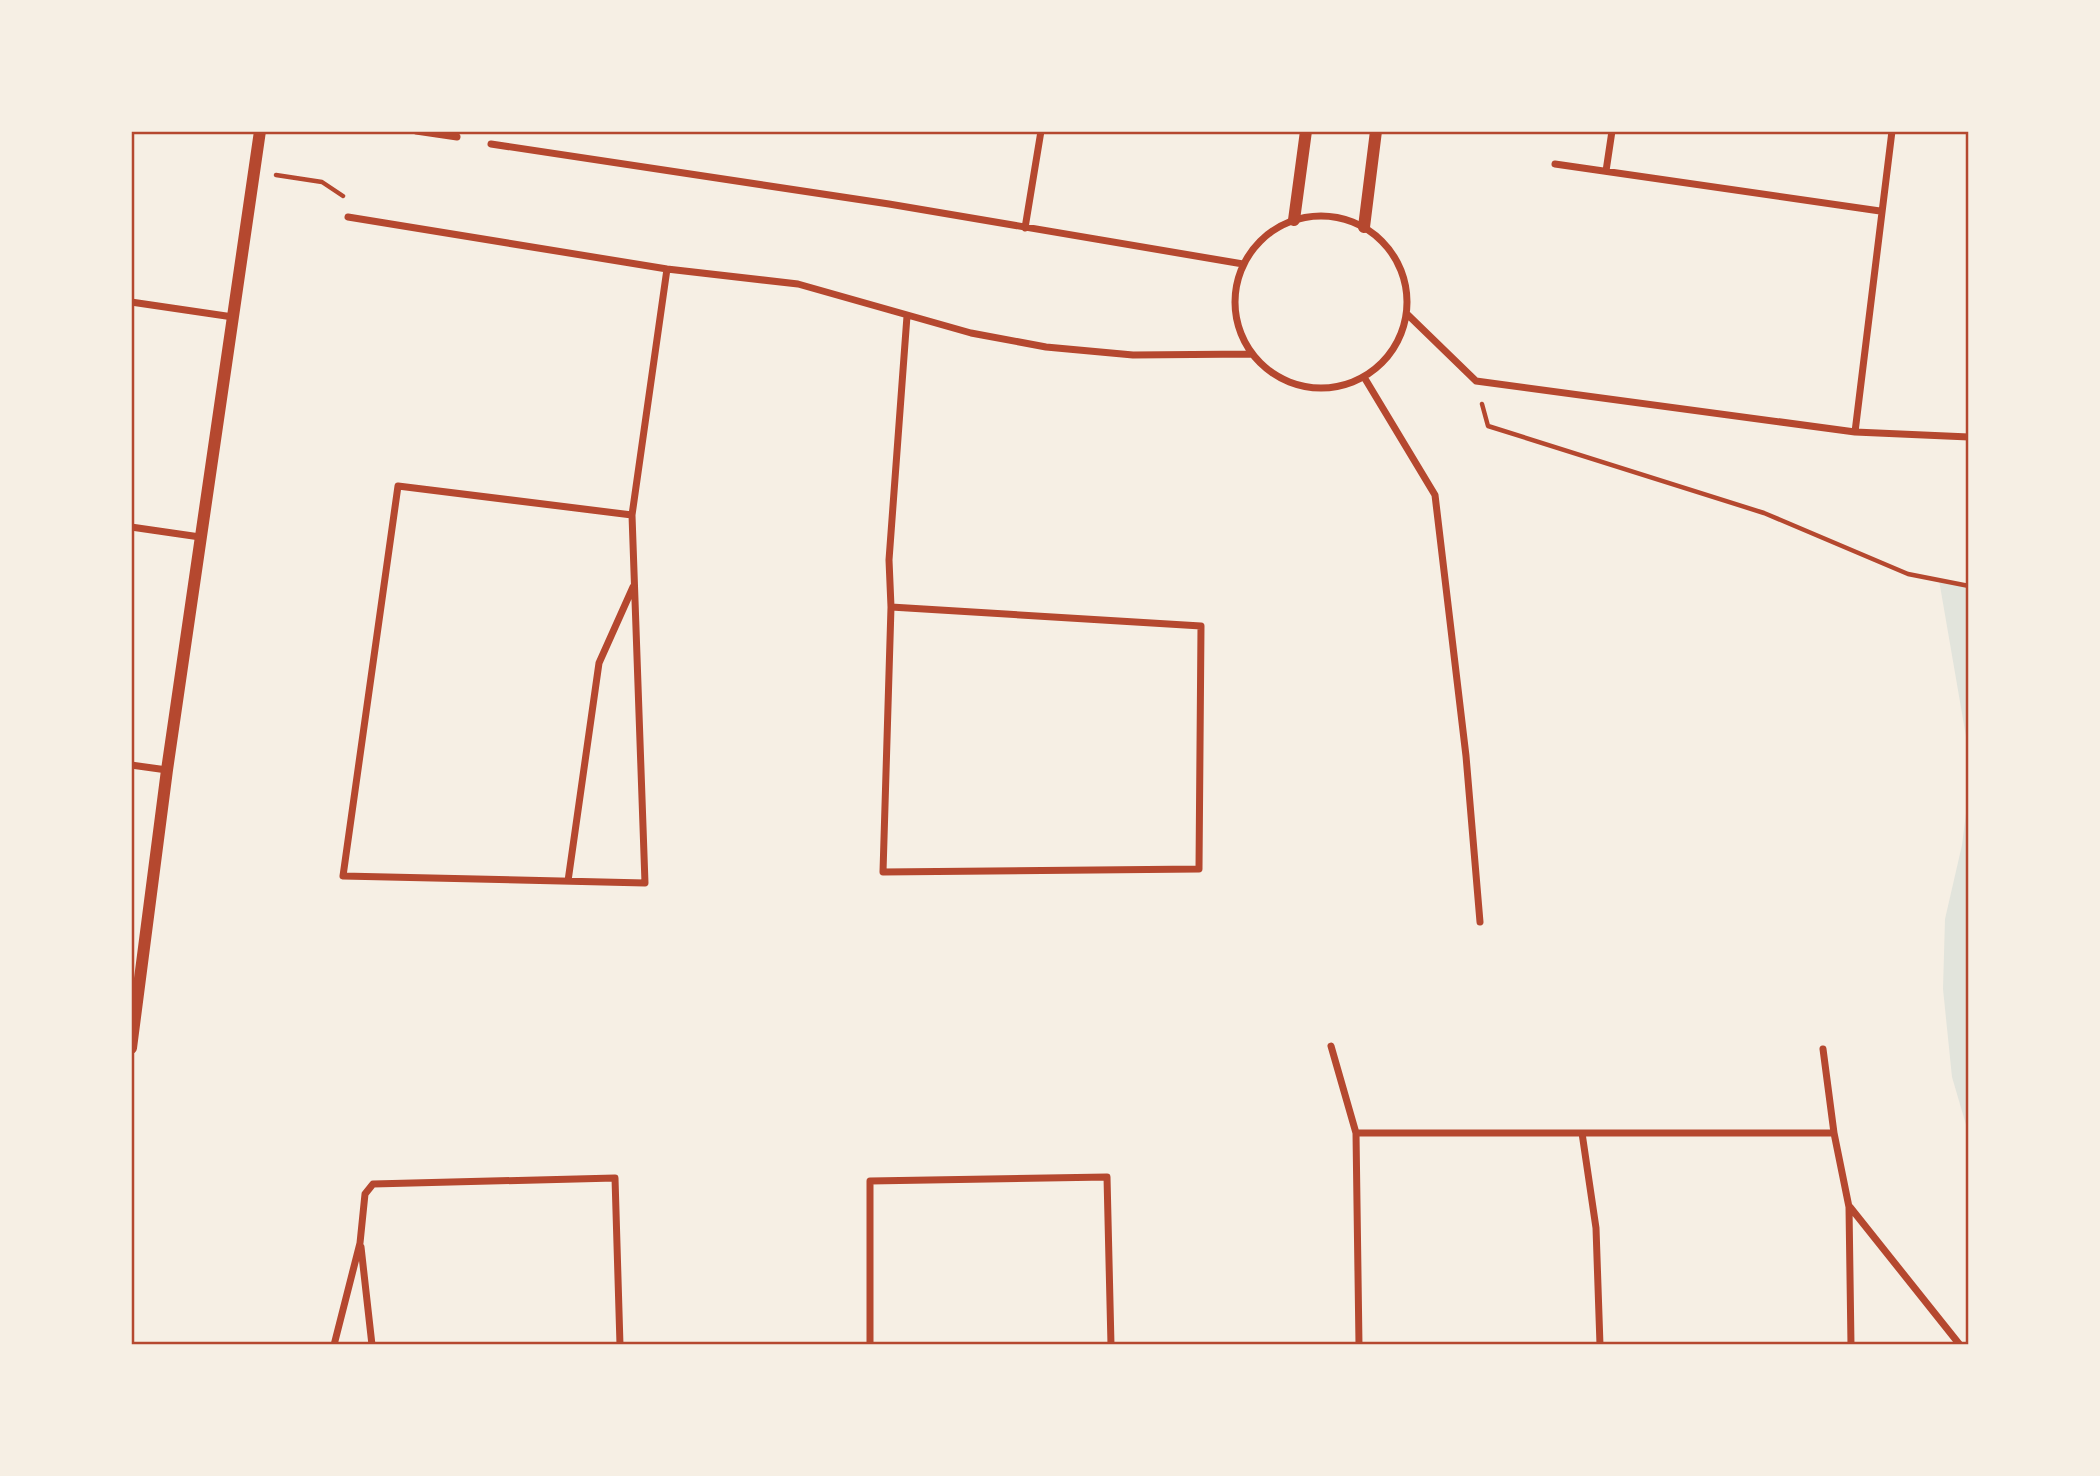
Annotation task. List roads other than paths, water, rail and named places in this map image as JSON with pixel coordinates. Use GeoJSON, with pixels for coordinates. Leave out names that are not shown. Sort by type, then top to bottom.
{"type":"FeatureCollection","features":[{"type":"Feature","properties":{"kind":"street"},"geometry":{"type":"LineString","coordinates":[[131,1048],[137,959],[260,131]]}},
{"type":"Feature","properties":{"kind":"street"},"geometry":{"type":"LineString","coordinates":[[416,131],[457,137]]}},
{"type":"Feature","properties":{"kind":"street"},"geometry":{"type":"LineString","coordinates":[[1025,228],[1041,131]]}},
{"type":"Feature","properties":{"kind":"street"},"geometry":{"type":"LineString","coordinates":[[1294,220],[1307,131]]}},
{"type":"Feature","properties":{"kind":"street"},"geometry":{"type":"LineString","coordinates":[[1364,227],[1376,131]]}},
{"type":"Feature","properties":{"kind":"street"},"geometry":{"type":"LineString","coordinates":[[1606,171],[1612,131]]}},
{"type":"Feature","properties":{"kind":"street"},"geometry":{"type":"LineString","coordinates":[[1855,432],[1892,131]]}},
{"type":"Feature","properties":{"kind":"street"},"geometry":{"type":"LineString","coordinates":[[491,144],[889,204],[1243,264]]}},
{"type":"Feature","properties":{"kind":"street"},"geometry":{"type":"LineString","coordinates":[[1555,164],[1881,211]]}},
{"type":"Feature","properties":{"kind":"street"},"geometry":{"type":"LineString","coordinates":[[1317,215],[1342,218],[1364,227],[1385,243],[1400,264],[1408,289],[1408,314],[1400,340],[1385,361],[1364,377],[1341,386],[1317,388],[1292,383],[1270,372],[1252,354],[1241,334],[1235,311],[1236,287],[1243,264],[1256,245],[1273,230],[1294,220],[1317,215]]}},
{"type":"Feature","properties":{"kind":"street"},"geometry":{"type":"LineString","coordinates":[[348,216],[667,269],[798,284],[971,333],[1046,347],[1133,355],[1252,354]]}},
{"type":"Feature","properties":{"kind":"street"},"geometry":{"type":"LineString","coordinates":[[632,515],[398,486],[343,876],[645,883],[632,515],[667,269]]}},
{"type":"Feature","properties":{"kind":"street"},"geometry":{"type":"LineString","coordinates":[[131,302],[233,317]]}},
{"type":"Feature","properties":{"kind":"street"},"geometry":{"type":"LineString","coordinates":[[1408,314],[1476,381],[1855,432],[1969,437]]}},
{"type":"Feature","properties":{"kind":"street"},"geometry":{"type":"LineString","coordinates":[[891,607],[1201,626],[1199,869],[883,872],[891,607],[889,560],[907,316]]}},
{"type":"Feature","properties":{"kind":"street"},"geometry":{"type":"LineString","coordinates":[[1364,377],[1435,495],[1466,756],[1480,922]]}},
{"type":"Feature","properties":{"kind":"street"},"geometry":{"type":"LineString","coordinates":[[131,527],[200,537]]}},
{"type":"Feature","properties":{"kind":"street"},"geometry":{"type":"LineString","coordinates":[[568,881],[599,663],[635,584]]}},
{"type":"Feature","properties":{"kind":"street"},"geometry":{"type":"LineString","coordinates":[[131,765],[167,770]]}},
{"type":"Feature","properties":{"kind":"street"},"geometry":{"type":"LineString","coordinates":[[1331,1046],[1356,1133],[1359,1345]]}},
{"type":"Feature","properties":{"kind":"street"},"geometry":{"type":"LineString","coordinates":[[1823,1049],[1834,1133],[1849,1207],[1851,1345]]}},
{"type":"Feature","properties":{"kind":"street"},"geometry":{"type":"LineString","coordinates":[[1356,1133],[1834,1133]]}},
{"type":"Feature","properties":{"kind":"street"},"geometry":{"type":"LineString","coordinates":[[1582,1133],[1596,1228],[1600,1345]]}},
{"type":"Feature","properties":{"kind":"street"},"geometry":{"type":"LineString","coordinates":[[870,1345],[870,1181],[1107,1177],[1111,1345]]}},
{"type":"Feature","properties":{"kind":"street"},"geometry":{"type":"LineString","coordinates":[[334,1345],[360,1243],[365,1194],[373,1184],[615,1178],[620,1345]]}},
{"type":"Feature","properties":{"kind":"street"},"geometry":{"type":"LineString","coordinates":[[1849,1207],[1960,1345]]}},
{"type":"Feature","properties":{"kind":"street"},"geometry":{"type":"LineString","coordinates":[[360,1243],[372,1345]]}}]}
